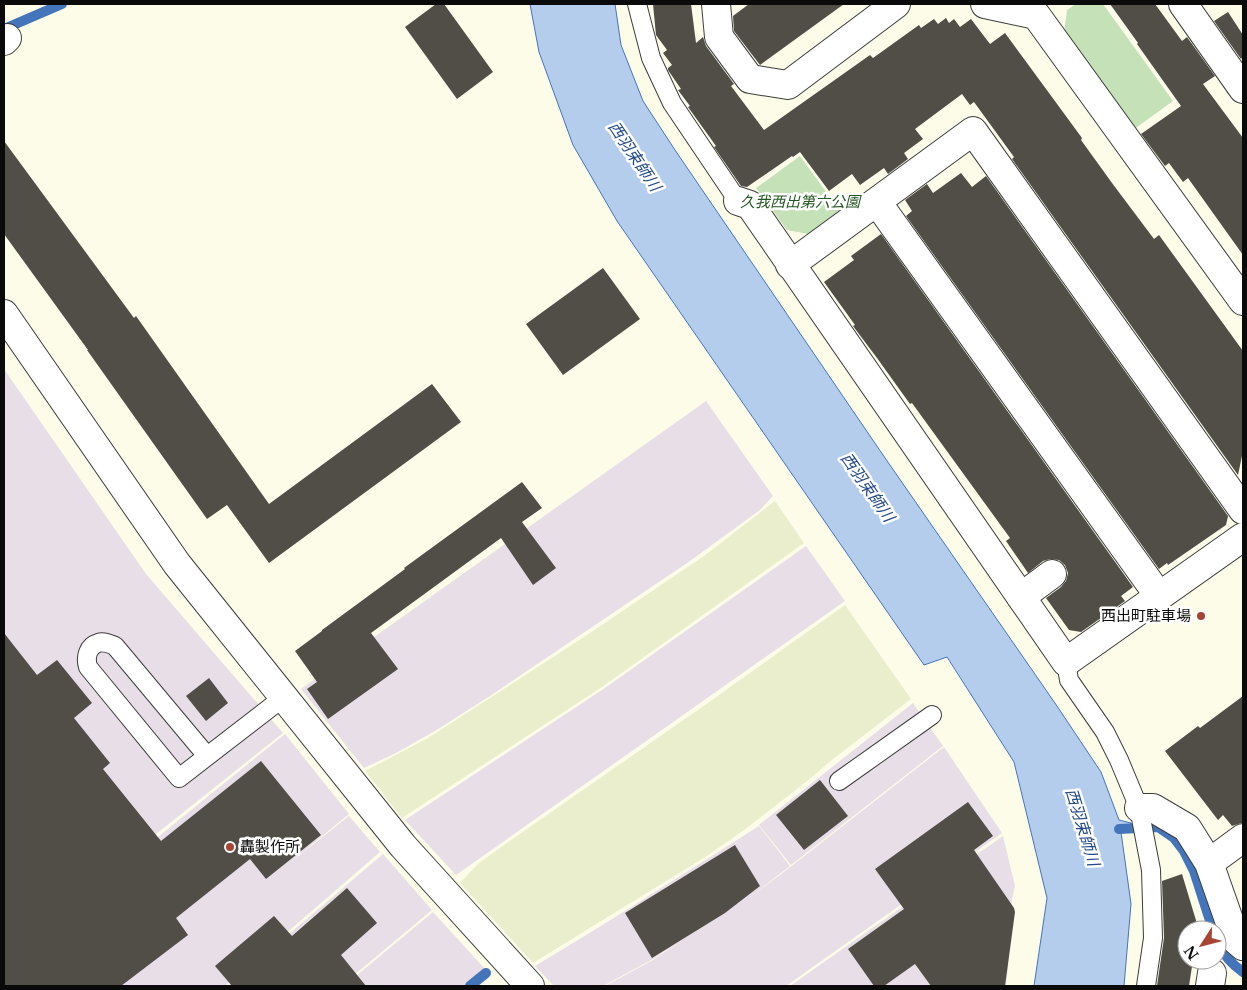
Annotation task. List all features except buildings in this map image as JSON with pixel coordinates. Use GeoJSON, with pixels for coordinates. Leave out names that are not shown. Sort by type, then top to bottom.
{"type":"FeatureCollection","features":[{"type":"Feature","properties":{"kind":"street"},"geometry":{"type":"LineString","coordinates":[[716,4],[719,37],[750,79],[788,85],[896,4]]}},
{"type":"Feature","properties":{"kind":"street"},"geometry":{"type":"LineString","coordinates":[[985,4],[1044,9],[1243,301]]}},
{"type":"Feature","properties":{"kind":"street"},"geometry":{"type":"LineString","coordinates":[[1183,4],[1243,89]]}},
{"type":"Feature","properties":{"kind":"street"},"geometry":{"type":"LineString","coordinates":[[790,265],[973,131],[1243,510]]}},
{"type":"Feature","properties":{"kind":"street"},"geometry":{"type":"LineString","coordinates":[[738,201],[750,205],[1066,662],[1243,537]]}},
{"type":"Feature","properties":{"kind":"street"},"geometry":{"type":"LineString","coordinates":[[877,202],[1159,596]]}},
{"type":"Feature","properties":{"kind":"street"},"geometry":{"type":"LineString","coordinates":[[4,314],[177,564],[403,846],[530,986]]}},
{"type":"Feature","properties":{"kind":"street"},"geometry":{"type":"LineString","coordinates":[[1021,597],[1052,574]]}},
{"type":"Feature","properties":{"kind":"street"},"geometry":{"type":"LineString","coordinates":[[1141,821],[1153,808],[1187,828],[1209,863],[1236,940],[1243,946]]}},
{"type":"Feature","properties":{"kind":"street"},"geometry":{"type":"LineString","coordinates":[[1209,863],[1243,838]]}},
{"type":"Feature","properties":{"kind":"lane"},"geometry":{"type":"LineString","coordinates":[[637,4],[652,58],[672,103],[738,201]]}},
{"type":"Feature","properties":{"kind":"lane"},"geometry":{"type":"LineString","coordinates":[[206,756],[115,646],[106,642],[98,643],[91,647],[86,660],[88,667],[179,778],[284,697]]}},
{"type":"Feature","properties":{"kind":"lane"},"geometry":{"type":"LineString","coordinates":[[1066,662],[1069,680],[1105,732],[1119,760],[1141,821],[1151,870],[1153,938],[1146,986]]}},
{"type":"Feature","properties":{"kind":"lane"},"geometry":{"type":"LineString","coordinates":[[839,781],[932,715]]}},
{"type":"Feature","properties":{"kind":"shaded area"},"geometry":{"type":"Polygon","coordinates":[[[4,369],[146,574],[283,733],[92,885],[122,924],[44,986],[4,986],[4,369]]]}},
{"type":"Feature","properties":{"kind":"shaded area"},"geometry":{"type":"Polygon","coordinates":[[[706,401],[773,496],[760,510],[690,561],[490,696],[435,731],[364,768],[301,689],[706,401]]]}},
{"type":"Feature","properties":{"kind":"shaded area"},"geometry":{"type":"Polygon","coordinates":[[[806,546],[845,601],[456,875],[405,820],[602,690],[806,546]]]}},
{"type":"Feature","properties":{"kind":"shaded area"},"geometry":{"type":"Polygon","coordinates":[[[913,703],[943,746],[791,865],[759,825],[913,703]]]}},
{"type":"Feature","properties":{"kind":"shaded area"},"geometry":{"type":"Polygon","coordinates":[[[285,734],[349,814],[286,866],[349,816],[380,852],[225,986],[55,986],[127,929],[132,858],[285,734]]]}},
{"type":"Feature","properties":{"kind":"shaded area"},"geometry":{"type":"Polygon","coordinates":[[[944,747],[1002,833],[786,986],[605,986],[653,960],[686,938],[653,959],[603,986],[554,986],[535,966],[759,826],[790,866],[750,897],[944,747]]]}},
{"type":"Feature","properties":{"kind":"shaded area"},"geometry":{"type":"Polygon","coordinates":[[[1003,836],[1015,886],[1012,899],[1006,986],[790,986],[1003,836]]]}},
{"type":"Feature","properties":{"kind":"shaded area"},"geometry":{"type":"Polygon","coordinates":[[[383,854],[432,910],[341,986],[228,986],[383,854]]]}},
{"type":"Feature","properties":{"kind":"shaded area"},"geometry":{"type":"Polygon","coordinates":[[[433,912],[485,969],[466,986],[344,986],[433,912]]]}},
{"type":"Feature","properties":{"kind":"green space"},"geometry":{"type":"Polygon","coordinates":[[[1076,4],[1103,4],[1173,101],[1133,130],[1064,33],[1067,10],[1076,4]]]}},
{"type":"Feature","properties":{"kind":"green space","name":"久我西出第六公園"},"geometry":{"type":"Polygon","coordinates":[[[800,156],[840,211],[808,234],[787,230],[756,188],[800,156]]]}},
{"type":"Feature","properties":{"kind":"green space"},"geometry":{"type":"Polygon","coordinates":[[[775,501],[804,543],[602,687],[402,818],[365,771],[428,738],[587,635],[704,556],[775,501]]]}},
{"type":"Feature","properties":{"kind":"green space"},"geometry":{"type":"Polygon","coordinates":[[[845,605],[911,699],[744,830],[710,854],[533,963],[460,883],[479,863],[845,605]]]}},
{"type":"Feature","properties":{"kind":"water","name":"西羽束師川"},"geometry":{"type":"Polygon","coordinates":[[[530,4],[615,4],[621,45],[643,101],[1101,772],[1119,820],[1131,823],[1132,831],[1121,832],[1131,904],[1124,986],[1034,986],[1047,898],[1014,762],[947,657],[924,665],[617,221],[573,145],[539,52],[530,4]]]}},
{"type":"Feature","properties":{"kind":"waterway"},"geometry":{"type":"LineString","coordinates":[[4,29],[62,4]]}},
{"type":"Feature","properties":{"kind":"waterway"},"geometry":{"type":"LineString","coordinates":[[1119,829],[1158,827],[1174,838],[1184,851],[1194,871],[1210,920]]}},
{"type":"Feature","properties":{"kind":"waterway"},"geometry":{"type":"LineString","coordinates":[[1227,957],[1243,972]]}},
{"type":"Feature","properties":{"kind":"waterway"},"geometry":{"type":"LineString","coordinates":[[470,986],[486,973]]}},
{"type":"Feature","properties":{"kind":"place","name":"西出町駐車場"},"geometry":{"type":"Point","coordinates":[1201,616]}},
{"type":"Feature","properties":{"kind":"place","name":"轟製作所"},"geometry":{"type":"Point","coordinates":[230,847]}}]}
